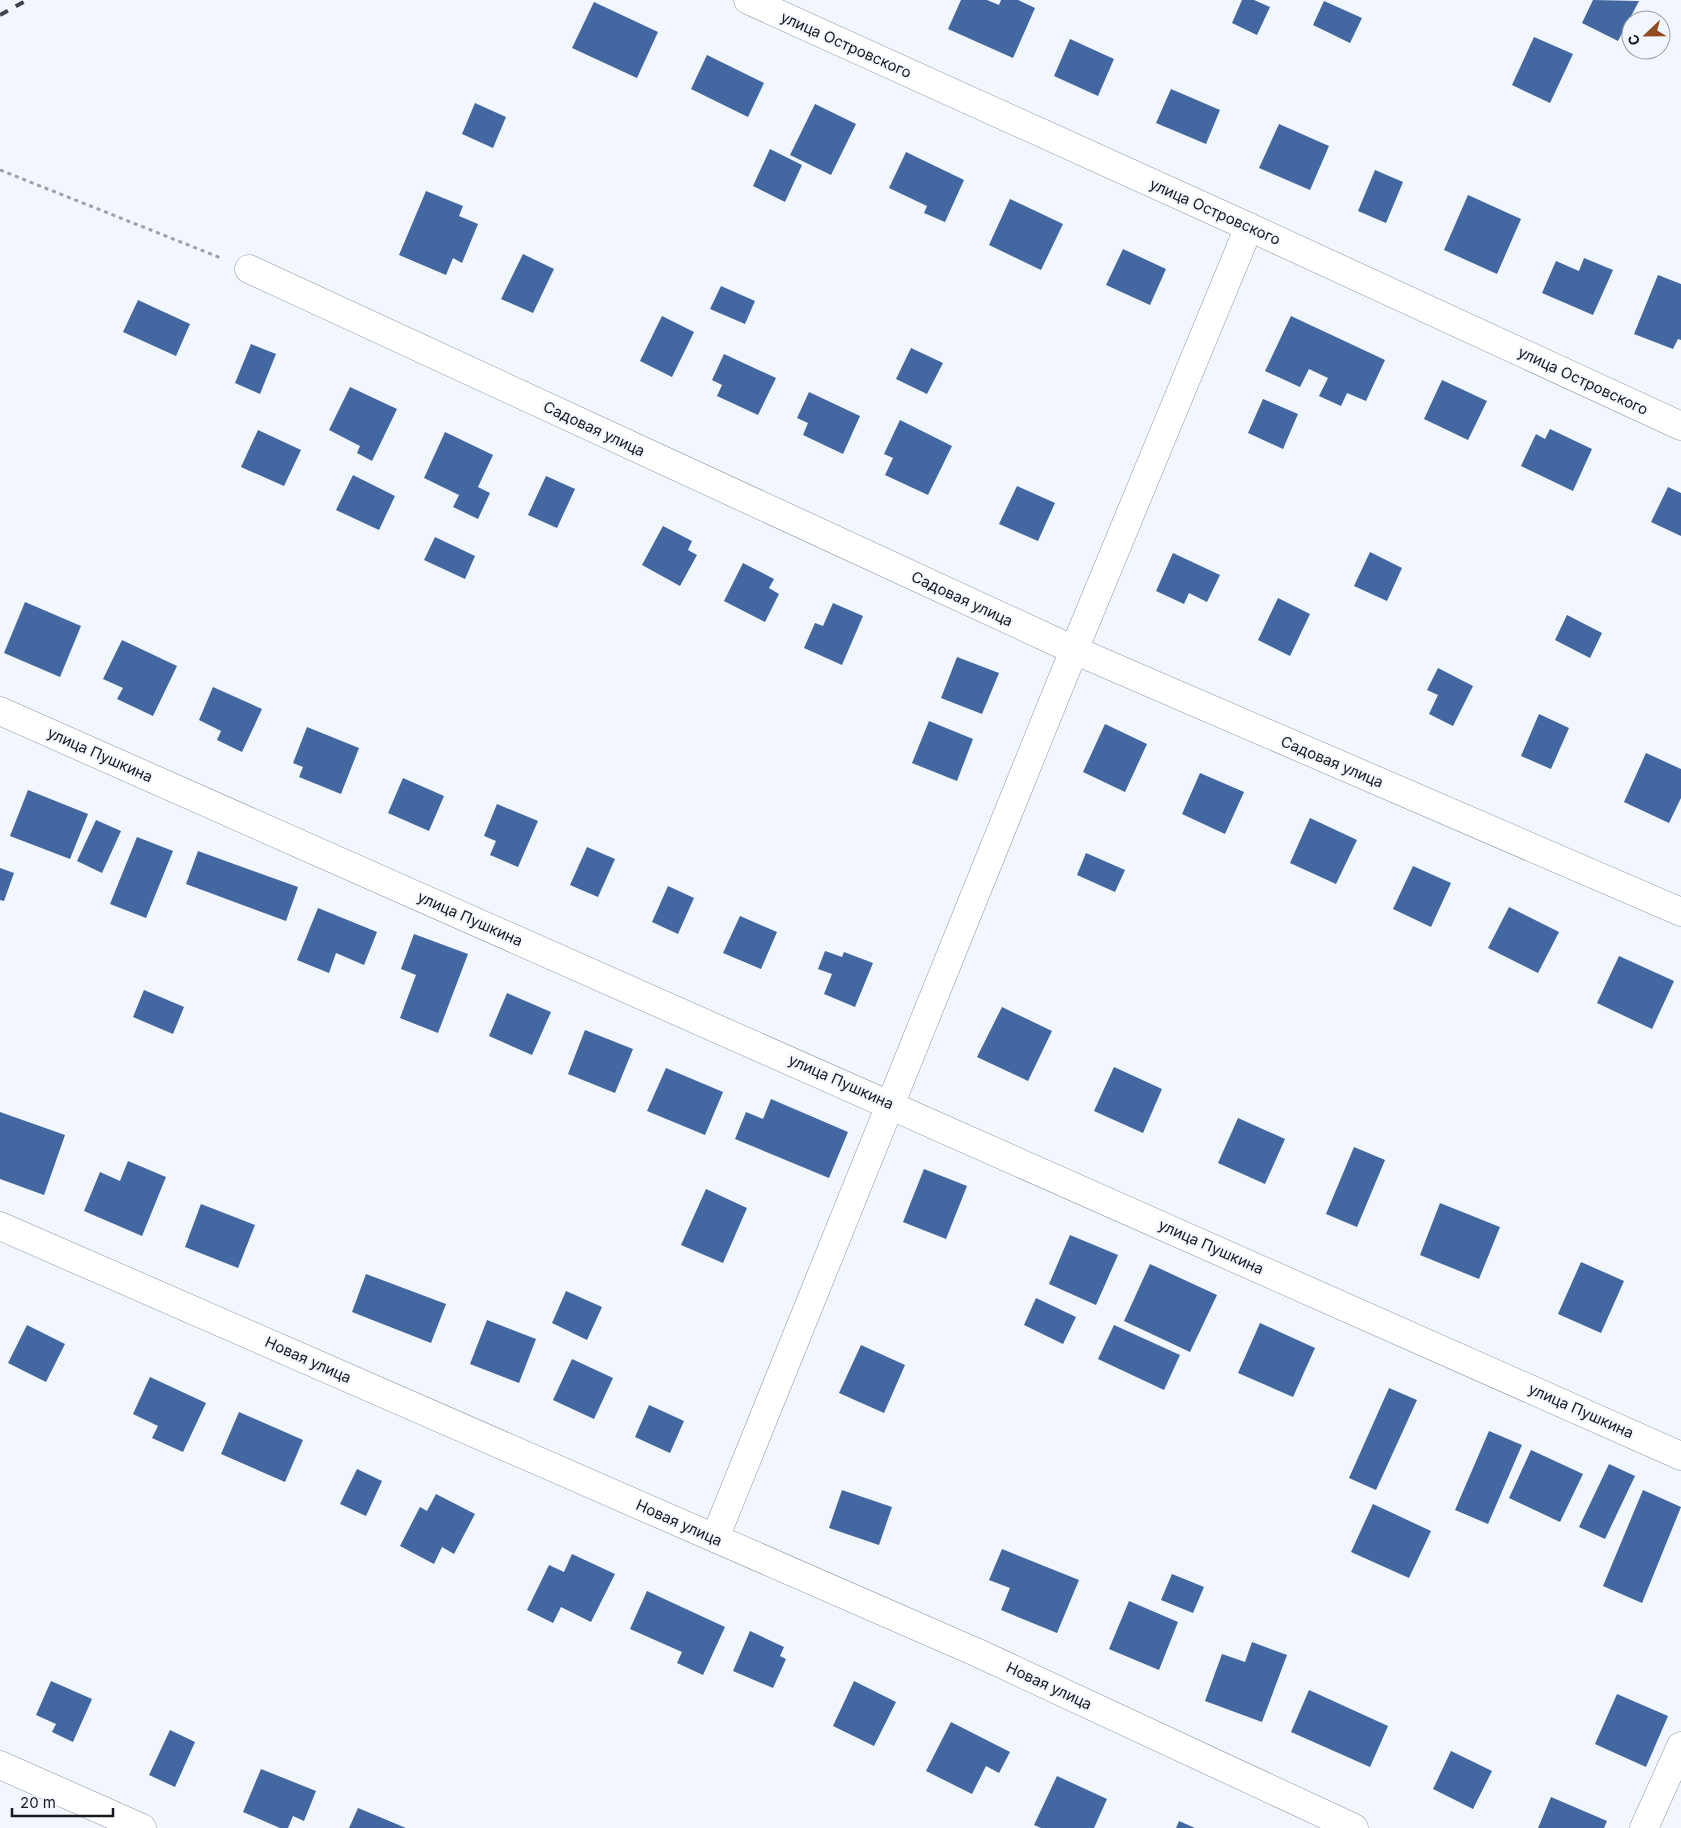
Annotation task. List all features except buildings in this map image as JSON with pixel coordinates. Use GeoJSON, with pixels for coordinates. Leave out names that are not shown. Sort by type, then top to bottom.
{"type":"FeatureCollection","features":[{"type":"Feature","properties":{"kind":"street","name":"улица Островского"},"geometry":{"type":"LineString","coordinates":[[748,0],[1249,227],[1681,426]]}},
{"type":"Feature","properties":{"kind":"street"},"geometry":{"type":"LineString","coordinates":[[715,1538],[1074,650],[1249,227]]}},
{"type":"Feature","properties":{"kind":"street","name":"Садовая улица"},"geometry":{"type":"LineString","coordinates":[[250,269],[1074,650],[1681,912]]}},
{"type":"Feature","properties":{"kind":"street","name":"улица Пушкина"},"geometry":{"type":"LineString","coordinates":[[0,711],[1681,1456]]}},
{"type":"Feature","properties":{"kind":"street","name":"Новая улица"},"geometry":{"type":"LineString","coordinates":[[0,1226],[978,1653],[1354,1828]]}},
{"type":"Feature","properties":{"kind":"street"},"geometry":{"type":"LineString","coordinates":[[1644,1828],[1681,1746]]}},
{"type":"Feature","properties":{"kind":"street"},"geometry":{"type":"LineString","coordinates":[[0,1765],[142,1828]]}},
{"type":"Feature","properties":{"kind":"path"},"geometry":{"type":"LineString","coordinates":[[0,170],[250,269]]}},
{"type":"Feature","properties":{"kind":"railway"},"geometry":{"type":"LineString","coordinates":[[0,15],[27,0]]}}]}
